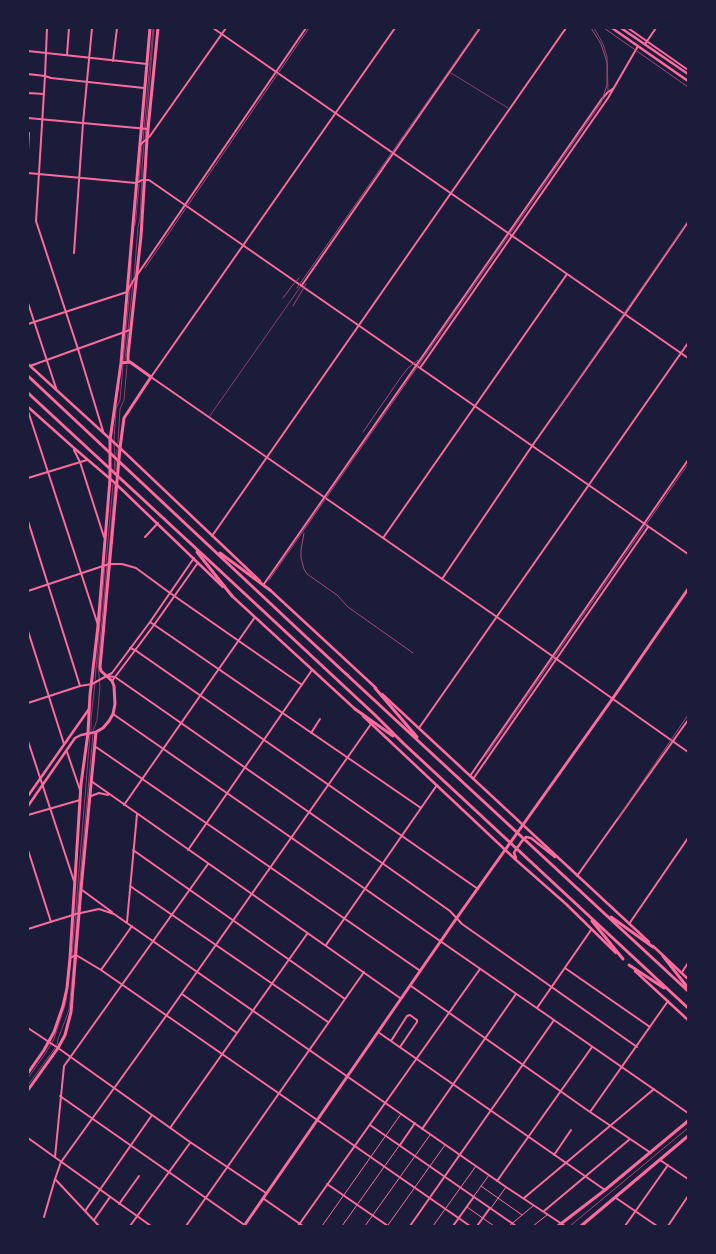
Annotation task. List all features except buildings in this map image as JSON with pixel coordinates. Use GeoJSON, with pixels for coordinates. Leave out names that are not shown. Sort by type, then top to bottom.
{"type":"FeatureCollection","features":[{"type":"Feature","properties":{"kind":"main road"},"geometry":{"type":"LineString","coordinates":[[28,806],[76,737],[92,733],[107,725],[113,714],[116,698],[112,681],[101,671],[100,667],[106,566],[114,482],[112,441],[141,236],[144,179],[144,88],[154,28]]}},
{"type":"Feature","properties":{"kind":"main road"},"geometry":{"type":"LineString","coordinates":[[124,362],[128,355],[127,292],[154,28]]}},
{"type":"Feature","properties":{"kind":"main road"},"geometry":{"type":"LineString","coordinates":[[612,28],[688,81]]}},
{"type":"Feature","properties":{"kind":"main road"},"geometry":{"type":"LineString","coordinates":[[621,28],[688,74]]}},
{"type":"Feature","properties":{"kind":"main road"},"geometry":{"type":"LineString","coordinates":[[28,1074],[50,1043],[64,1000],[73,956],[94,746],[89,709],[106,566],[105,540],[124,418],[151,377],[124,362]]}},
{"type":"Feature","properties":{"kind":"main road"},"geometry":{"type":"LineString","coordinates":[[29,365],[688,978]]}},
{"type":"Feature","properties":{"kind":"main road"},"geometry":{"type":"LineString","coordinates":[[28,376],[427,749],[688,989]]}},
{"type":"Feature","properties":{"kind":"main road"},"geometry":{"type":"LineString","coordinates":[[28,393],[688,1008]]}},
{"type":"Feature","properties":{"kind":"main road"},"geometry":{"type":"LineString","coordinates":[[28,407],[114,482],[232,596],[355,708],[623,959]]}},
{"type":"Feature","properties":{"kind":"main road"},"geometry":{"type":"LineString","coordinates":[[187,540],[232,596]]}},
{"type":"Feature","properties":{"kind":"main road"},"geometry":{"type":"LineString","coordinates":[[211,547],[270,590]]}},
{"type":"Feature","properties":{"kind":"main road"},"geometry":{"type":"LineString","coordinates":[[245,1226],[456,919],[688,589]]}},
{"type":"Feature","properties":{"kind":"main road"},"geometry":{"type":"LineString","coordinates":[[375,688],[427,749]]}},
{"type":"Feature","properties":{"kind":"main road"},"geometry":{"type":"LineString","coordinates":[[355,708],[403,743]]}},
{"type":"Feature","properties":{"kind":"main road"},"geometry":{"type":"LineString","coordinates":[[28,796],[89,709]]}},
{"type":"Feature","properties":{"kind":"main road"},"geometry":{"type":"LineString","coordinates":[[28,1090],[65,1035],[71,1012],[80,792],[92,733]]}},
{"type":"Feature","properties":{"kind":"main road"},"geometry":{"type":"LineString","coordinates":[[516,860],[515,851],[524,838],[529,837],[565,864]]}},
{"type":"Feature","properties":{"kind":"main road"},"geometry":{"type":"LineString","coordinates":[[600,909],[653,947]]}},
{"type":"Feature","properties":{"kind":"main road"},"geometry":{"type":"LineString","coordinates":[[582,910],[623,959]]}},
{"type":"Feature","properties":{"kind":"main road"},"geometry":{"type":"LineString","coordinates":[[663,956],[688,989]]}},
{"type":"Feature","properties":{"kind":"main road"},"geometry":{"type":"LineString","coordinates":[[629,965],[672,993]]}},
{"type":"Feature","properties":{"kind":"main road"},"geometry":{"type":"LineString","coordinates":[[629,965],[688,1020]]}},
{"type":"Feature","properties":{"kind":"main road"},"geometry":{"type":"LineString","coordinates":[[561,1226],[688,1121]]}},
{"type":"Feature","properties":{"kind":"main road"},"geometry":{"type":"LineString","coordinates":[[581,1226],[688,1136]]}},
{"type":"Feature","properties":{"kind":"street"},"geometry":{"type":"LineString","coordinates":[[47,28],[36,221],[104,434]]}},
{"type":"Feature","properties":{"kind":"street"},"geometry":{"type":"LineString","coordinates":[[67,56],[69,28]]}},
{"type":"Feature","properties":{"kind":"street"},"geometry":{"type":"LineString","coordinates":[[74,253],[92,28]]}},
{"type":"Feature","properties":{"kind":"street"},"geometry":{"type":"LineString","coordinates":[[113,60],[116,28]]}},
{"type":"Feature","properties":{"kind":"street"},"geometry":{"type":"LineString","coordinates":[[213,28],[688,358]]}},
{"type":"Feature","properties":{"kind":"street"},"geometry":{"type":"LineString","coordinates":[[143,142],[226,28]]}},
{"type":"Feature","properties":{"kind":"street"},"geometry":{"type":"LineString","coordinates":[[28,324],[127,292],[305,28]]}},
{"type":"Feature","properties":{"kind":"street"},"geometry":{"type":"LineString","coordinates":[[395,28],[151,377],[688,752]]}},
{"type":"Feature","properties":{"kind":"street"},"geometry":{"type":"LineString","coordinates":[[302,285],[480,28]]}},
{"type":"Feature","properties":{"kind":"street"},"geometry":{"type":"LineString","coordinates":[[212,536],[566,28]]}},
{"type":"Feature","properties":{"kind":"street"},"geometry":{"type":"LineString","coordinates":[[628,28],[688,70]]}},
{"type":"Feature","properties":{"kind":"street"},"geometry":{"type":"LineString","coordinates":[[645,44],[656,28]]}},
{"type":"Feature","properties":{"kind":"street"},"geometry":{"type":"LineString","coordinates":[[420,368],[608,98],[638,46]]}},
{"type":"Feature","properties":{"kind":"street"},"geometry":{"type":"LineString","coordinates":[[28,51],[147,64]]}},
{"type":"Feature","properties":{"kind":"street"},"geometry":{"type":"LineString","coordinates":[[28,74],[144,88]]}},
{"type":"Feature","properties":{"kind":"street"},"geometry":{"type":"LineString","coordinates":[[264,584],[601,100],[614,88]]}},
{"type":"Feature","properties":{"kind":"street"},"geometry":{"type":"LineString","coordinates":[[28,93],[44,94]]}},
{"type":"Feature","properties":{"kind":"street"},"geometry":{"type":"LineString","coordinates":[[28,118],[145,128]]}},
{"type":"Feature","properties":{"kind":"street"},"geometry":{"type":"LineString","coordinates":[[28,133],[28,151]]}},
{"type":"Feature","properties":{"kind":"street"},"geometry":{"type":"LineString","coordinates":[[28,173],[138,182],[144,179],[149,180],[244,244],[688,554]]}},
{"type":"Feature","properties":{"kind":"street"},"geometry":{"type":"LineString","coordinates":[[442,579],[688,222]]}},
{"type":"Feature","properties":{"kind":"street"},"geometry":{"type":"LineString","coordinates":[[383,538],[567,274]]}},
{"type":"Feature","properties":{"kind":"street"},"geometry":{"type":"LineString","coordinates":[[28,303],[57,392]]}},
{"type":"Feature","properties":{"kind":"street"},"geometry":{"type":"LineString","coordinates":[[29,365],[127,331]]}},
{"type":"Feature","properties":{"kind":"street"},"geometry":{"type":"LineString","coordinates":[[419,729],[688,343]]}},
{"type":"Feature","properties":{"kind":"street"},"geometry":{"type":"LineString","coordinates":[[28,411],[98,626]]}},
{"type":"Feature","properties":{"kind":"street"},"geometry":{"type":"LineString","coordinates":[[74,448],[105,540]]}},
{"type":"Feature","properties":{"kind":"street"},"geometry":{"type":"LineString","coordinates":[[28,478],[87,460]]}},
{"type":"Feature","properties":{"kind":"street"},"geometry":{"type":"LineString","coordinates":[[471,777],[552,656],[688,460]]}},
{"type":"Feature","properties":{"kind":"street"},"geometry":{"type":"LineString","coordinates":[[28,521],[80,686]]}},
{"type":"Feature","properties":{"kind":"street"},"geometry":{"type":"LineString","coordinates":[[145,537],[158,523]]}},
{"type":"Feature","properties":{"kind":"street"},"geometry":{"type":"LineString","coordinates":[[471,777],[648,527]]}},
{"type":"Feature","properties":{"kind":"street"},"geometry":{"type":"LineString","coordinates":[[28,703],[99,681],[112,673],[194,558]]}},
{"type":"Feature","properties":{"kind":"street"},"geometry":{"type":"LineString","coordinates":[[112,681],[198,562]]}},
{"type":"Feature","properties":{"kind":"street"},"geometry":{"type":"LineString","coordinates":[[28,591],[106,566],[122,564],[136,568],[302,684]]}},
{"type":"Feature","properties":{"kind":"street"},"geometry":{"type":"LineString","coordinates":[[124,805],[255,617]]}},
{"type":"Feature","properties":{"kind":"street"},"geometry":{"type":"LineString","coordinates":[[150,622],[420,808]]}},
{"type":"Feature","properties":{"kind":"street"},"geometry":{"type":"LineString","coordinates":[[28,631],[64,744]]}},
{"type":"Feature","properties":{"kind":"street"},"geometry":{"type":"LineString","coordinates":[[130,648],[478,889]]}},
{"type":"Feature","properties":{"kind":"street"},"geometry":{"type":"LineString","coordinates":[[188,850],[312,670]]}},
{"type":"Feature","properties":{"kind":"street"},"geometry":{"type":"LineString","coordinates":[[107,676],[115,677],[382,863],[450,911],[462,924],[637,1047]]}},
{"type":"Feature","properties":{"kind":"street"},"geometry":{"type":"LineString","coordinates":[[113,714],[688,1113]]}},
{"type":"Feature","properties":{"kind":"street"},"geometry":{"type":"LineString","coordinates":[[310,733],[320,720]]}},
{"type":"Feature","properties":{"kind":"street"},"geometry":{"type":"LineString","coordinates":[[577,876],[688,720]]}},
{"type":"Feature","properties":{"kind":"street"},"geometry":{"type":"LineString","coordinates":[[44,1217],[61,1162],[234,921],[372,724]]}},
{"type":"Feature","properties":{"kind":"street"},"geometry":{"type":"LineString","coordinates":[[28,741],[75,884]]}},
{"type":"Feature","properties":{"kind":"street"},"geometry":{"type":"LineString","coordinates":[[94,746],[143,778],[421,972]]}},
{"type":"Feature","properties":{"kind":"street"},"geometry":{"type":"LineString","coordinates":[[66,750],[80,792]]}},
{"type":"Feature","properties":{"kind":"street"},"geometry":{"type":"LineString","coordinates":[[91,782],[402,999]]}},
{"type":"Feature","properties":{"kind":"street"},"geometry":{"type":"LineString","coordinates":[[326,946],[437,785]]}},
{"type":"Feature","properties":{"kind":"street"},"geometry":{"type":"LineString","coordinates":[[28,788],[31,791]]}},
{"type":"Feature","properties":{"kind":"street"},"geometry":{"type":"LineString","coordinates":[[89,797],[98,793],[109,795]]}},
{"type":"Feature","properties":{"kind":"street"},"geometry":{"type":"LineString","coordinates":[[28,816],[80,800]]}},
{"type":"Feature","properties":{"kind":"street"},"geometry":{"type":"LineString","coordinates":[[127,922],[137,814]]}},
{"type":"Feature","properties":{"kind":"street"},"geometry":{"type":"LineString","coordinates":[[629,924],[688,838]]}},
{"type":"Feature","properties":{"kind":"street"},"geometry":{"type":"LineString","coordinates":[[28,850],[51,922]]}},
{"type":"Feature","properties":{"kind":"street"},"geometry":{"type":"LineString","coordinates":[[133,850],[345,999]]}},
{"type":"Feature","properties":{"kind":"street"},"geometry":{"type":"LineString","coordinates":[[55,1157],[64,1066],[208,864]]}},
{"type":"Feature","properties":{"kind":"street"},"geometry":{"type":"LineString","coordinates":[[130,886],[328,1023]]}},
{"type":"Feature","properties":{"kind":"street"},"geometry":{"type":"LineString","coordinates":[[81,889],[422,1129],[534,1205],[561,1226]]}},
{"type":"Feature","properties":{"kind":"street"},"geometry":{"type":"LineString","coordinates":[[28,929],[99,909],[114,914]]}},
{"type":"Feature","properties":{"kind":"street"},"geometry":{"type":"LineString","coordinates":[[101,970],[132,926]]}},
{"type":"Feature","properties":{"kind":"street"},"geometry":{"type":"LineString","coordinates":[[536,1008],[591,930]]}},
{"type":"Feature","properties":{"kind":"street"},"geometry":{"type":"LineString","coordinates":[[170,1128],[308,933]]}},
{"type":"Feature","properties":{"kind":"street"},"geometry":{"type":"LineString","coordinates":[[73,956],[101,970],[470,1226]]}},
{"type":"Feature","properties":{"kind":"street"},"geometry":{"type":"LineString","coordinates":[[682,972],[688,963]]}},
{"type":"Feature","properties":{"kind":"street"},"geometry":{"type":"LineString","coordinates":[[565,968],[650,1027]]}},
{"type":"Feature","properties":{"kind":"street"},"geometry":{"type":"LineString","coordinates":[[299,1225],[480,969]]}},
{"type":"Feature","properties":{"kind":"street"},"geometry":{"type":"LineString","coordinates":[[186,1226],[364,972]]}},
{"type":"Feature","properties":{"kind":"street"},"geometry":{"type":"LineString","coordinates":[[411,986],[590,1112],[651,1152]]}},
{"type":"Feature","properties":{"kind":"street"},"geometry":{"type":"LineString","coordinates":[[182,994],[237,1033]]}},
{"type":"Feature","properties":{"kind":"street"},"geometry":{"type":"LineString","coordinates":[[422,1129],[516,994]]}},
{"type":"Feature","properties":{"kind":"street"},"geometry":{"type":"LineString","coordinates":[[590,1112],[668,1001]]}},
{"type":"Feature","properties":{"kind":"street"},"geometry":{"type":"LineString","coordinates":[[390,1041],[407,1016],[410,1015],[417,1022],[400,1047]]}},
{"type":"Feature","properties":{"kind":"street"},"geometry":{"type":"LineString","coordinates":[[410,1226],[554,1020]]}},
{"type":"Feature","properties":{"kind":"street"},"geometry":{"type":"LineString","coordinates":[[28,1028],[266,1194]]}},
{"type":"Feature","properties":{"kind":"street"},"geometry":{"type":"LineString","coordinates":[[378,1032],[605,1190]]}},
{"type":"Feature","properties":{"kind":"street"},"geometry":{"type":"LineString","coordinates":[[497,1181],[592,1047]]}},
{"type":"Feature","properties":{"kind":"street"},"geometry":{"type":"LineString","coordinates":[[524,1198],[567,1164],[654,1089]]}},
{"type":"Feature","properties":{"kind":"street"},"geometry":{"type":"LineString","coordinates":[[60,1096],[245,1226]]}},
{"type":"Feature","properties":{"kind":"street"},"geometry":{"type":"LineString","coordinates":[[322,1226],[401,1114]]}},
{"type":"Feature","properties":{"kind":"street"},"geometry":{"type":"LineString","coordinates":[[85,1211],[152,1115]]}},
{"type":"Feature","properties":{"kind":"street"},"geometry":{"type":"LineString","coordinates":[[342,1226],[415,1123]]}},
{"type":"Feature","properties":{"kind":"street"},"geometry":{"type":"LineString","coordinates":[[370,1125],[516,1226]]}},
{"type":"Feature","properties":{"kind":"street"},"geometry":{"type":"LineString","coordinates":[[554,1155],[571,1130]]}},
{"type":"Feature","properties":{"kind":"street"},"geometry":{"type":"LineString","coordinates":[[365,1226],[430,1134]]}},
{"type":"Feature","properties":{"kind":"street"},"geometry":{"type":"LineString","coordinates":[[28,1138],[151,1226]]}},
{"type":"Feature","properties":{"kind":"street"},"geometry":{"type":"LineString","coordinates":[[543,1212],[630,1139]]}},
{"type":"Feature","properties":{"kind":"street"},"geometry":{"type":"LineString","coordinates":[[130,1226],[190,1142]]}},
{"type":"Feature","properties":{"kind":"street"},"geometry":{"type":"LineString","coordinates":[[327,1184],[388,1226],[445,1145]]}},
{"type":"Feature","properties":{"kind":"street"},"geometry":{"type":"LineString","coordinates":[[660,1160],[688,1179]]}},
{"type":"Feature","properties":{"kind":"street"},"geometry":{"type":"LineString","coordinates":[[625,1226],[668,1165]]}},
{"type":"Feature","properties":{"kind":"street"},"geometry":{"type":"LineString","coordinates":[[433,1226],[476,1166]]}},
{"type":"Feature","properties":{"kind":"street"},"geometry":{"type":"LineString","coordinates":[[453,1226],[489,1175]]}},
{"type":"Feature","properties":{"kind":"street"},"geometry":{"type":"LineString","coordinates":[[119,1204],[139,1176]]}},
{"type":"Feature","properties":{"kind":"street"},"geometry":{"type":"LineString","coordinates":[[55,1179],[99,1226]]}},
{"type":"Feature","properties":{"kind":"street"},"geometry":{"type":"LineString","coordinates":[[481,1186],[522,1215]]}},
{"type":"Feature","properties":{"kind":"street"},"geometry":{"type":"LineString","coordinates":[[477,1226],[506,1187]]}},
{"type":"Feature","properties":{"kind":"street"},"geometry":{"type":"LineString","coordinates":[[668,1226],[688,1196]]}},
{"type":"Feature","properties":{"kind":"street"},"geometry":{"type":"LineString","coordinates":[[94,1220],[110,1198]]}},
{"type":"Feature","properties":{"kind":"street"},"geometry":{"type":"LineString","coordinates":[[264,1198],[299,1225],[303,1226]]}},
{"type":"Feature","properties":{"kind":"street"},"geometry":{"type":"LineString","coordinates":[[615,1198],[657,1226]]}},
{"type":"Feature","properties":{"kind":"street"},"geometry":{"type":"LineString","coordinates":[[509,1226],[534,1205]]}},
{"type":"Feature","properties":{"kind":"street"},"geometry":{"type":"LineString","coordinates":[[467,1207],[494,1226]]}},
{"type":"Feature","properties":{"kind":"street"},"geometry":{"type":"LineString","coordinates":[[533,1226],[548,1215]]}},
{"type":"Feature","properties":{"kind":"lane"},"geometry":{"type":"LineString","coordinates":[[594,28],[603,44],[607,57],[608,98]]}},
{"type":"Feature","properties":{"kind":"lane"},"geometry":{"type":"LineString","coordinates":[[450,72],[510,109]]}},
{"type":"Feature","properties":{"kind":"lane"},"geometry":{"type":"LineString","coordinates":[[127,331],[138,182]]}},
{"type":"Feature","properties":{"kind":"lane"},"geometry":{"type":"LineString","coordinates":[[208,417],[302,285]]}},
{"type":"Feature","properties":{"kind":"lane"},"geometry":{"type":"LineString","coordinates":[[119,447],[120,409],[124,400],[128,369],[124,362]]}},
{"type":"Feature","properties":{"kind":"lane"},"geometry":{"type":"LineString","coordinates":[[112,441],[115,455],[114,472]]}},
{"type":"Feature","properties":{"kind":"lane"},"geometry":{"type":"LineString","coordinates":[[92,733],[97,720],[100,687],[98,664],[106,566]]}},
{"type":"Feature","properties":{"kind":"lane"},"geometry":{"type":"LineString","coordinates":[[76,914],[92,733],[93,683],[106,566]]}},
{"type":"Feature","properties":{"kind":"lane"},"geometry":{"type":"LineString","coordinates":[[28,1078],[50,1043]]}},
{"type":"Feature","properties":{"kind":"lane"},"geometry":{"type":"LineString","coordinates":[[28,1084],[57,1047]]}},
{"type":"Feature","properties":{"kind":"tram line"},"geometry":{"type":"LineString","coordinates":[[570,1226],[688,1128]]}},
{"type":"Feature","properties":{"kind":"railway"},"geometry":{"type":"LineString","coordinates":[[145,268],[309,28]]}},
{"type":"Feature","properties":{"kind":"railway"},"geometry":{"type":"LineString","coordinates":[[297,288],[479,28]]}},
{"type":"Feature","properties":{"kind":"railway"},"geometry":{"type":"LineString","coordinates":[[269,580],[601,103],[607,85],[607,63],[601,44],[591,28]]}},
{"type":"Feature","properties":{"kind":"railway"},"geometry":{"type":"LineString","coordinates":[[604,28],[688,87]]}},
{"type":"Feature","properties":{"kind":"railway"},"geometry":{"type":"LineString","coordinates":[[557,410],[688,221]]}},
{"type":"Feature","properties":{"kind":"railway"},"geometry":{"type":"LineString","coordinates":[[283,298],[299,278]]}},
{"type":"Feature","properties":{"kind":"railway"},"geometry":{"type":"LineString","coordinates":[[293,306],[306,284]]}},
{"type":"Feature","properties":{"kind":"railway"},"geometry":{"type":"LineString","coordinates":[[363,432],[401,377],[418,360]]}},
{"type":"Feature","properties":{"kind":"railway"},"geometry":{"type":"LineString","coordinates":[[485,757],[688,464]]}},
{"type":"Feature","properties":{"kind":"railway"},"geometry":{"type":"LineString","coordinates":[[304,533],[301,558],[307,574],[337,595],[348,607],[413,653]]}},
{"type":"Feature","properties":{"kind":"railway"},"geometry":{"type":"LineString","coordinates":[[618,818],[688,715]]}}]}
